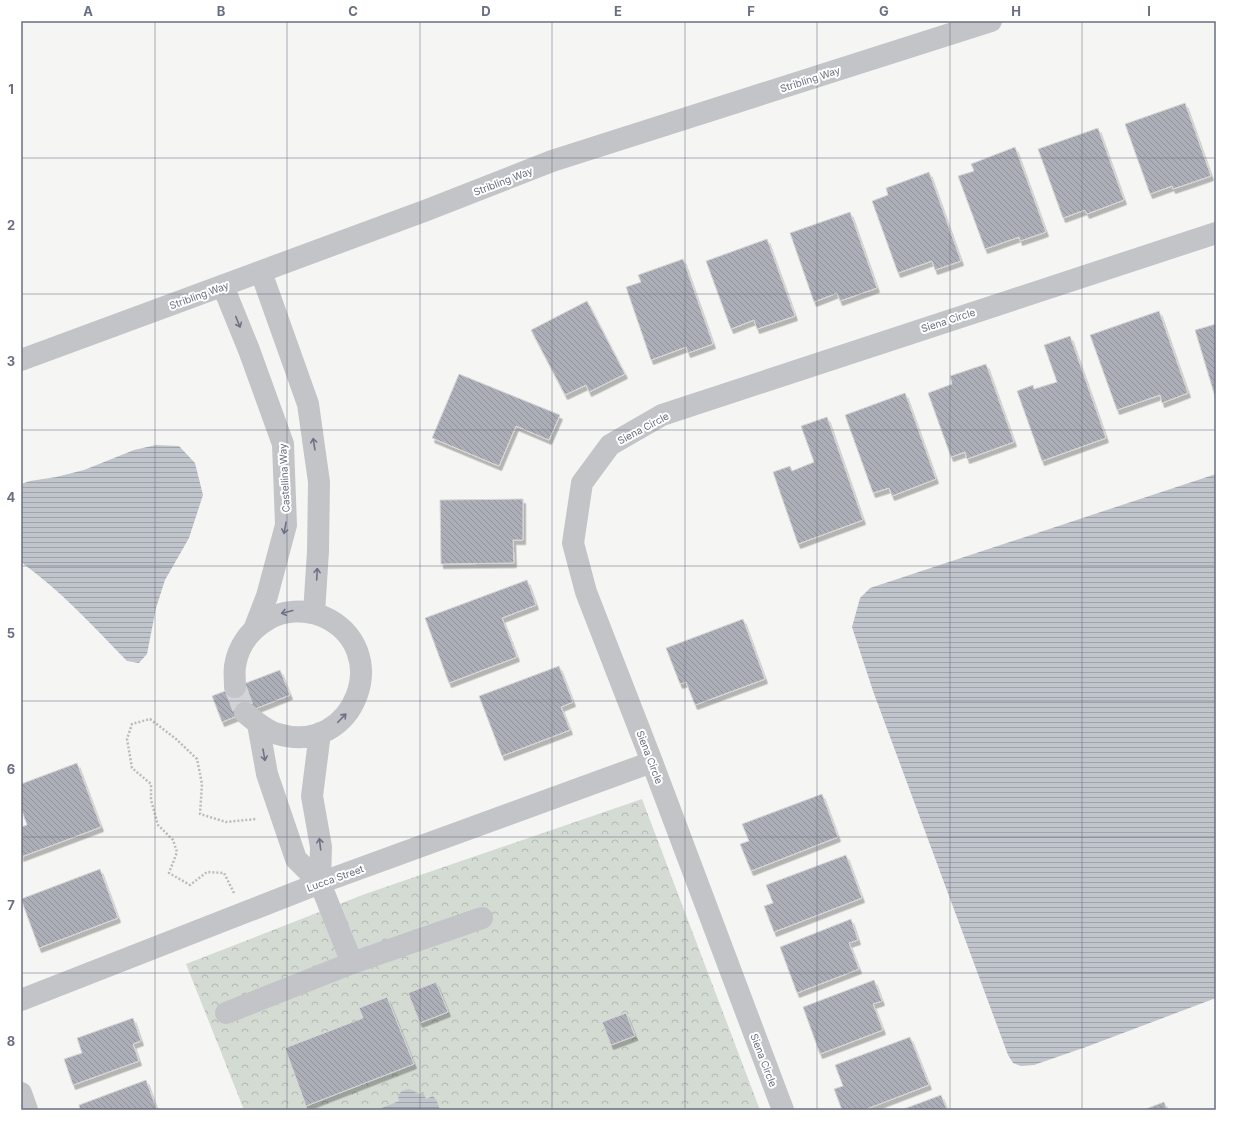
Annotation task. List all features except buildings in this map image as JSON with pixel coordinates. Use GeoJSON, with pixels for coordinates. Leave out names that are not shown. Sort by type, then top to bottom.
{"type":"FeatureCollection","features":[{"type":"Feature","properties":{"kind":"street","name":"Stribling Way"},"geometry":{"type":"LineString","coordinates":[[21,360],[427,210],[552,161],[991,21]]}},
{"type":"Feature","properties":{"kind":"street","name":"Siena Circle"},"geometry":{"type":"LineString","coordinates":[[783,1110],[652,762],[586,592],[573,543],[582,483],[610,445],[662,416],[1184,242],[1216,233]]}},
{"type":"Feature","properties":{"kind":"street"},"geometry":{"type":"LineString","coordinates":[[261,272],[308,404],[319,482],[318,551],[314,613]]}},
{"type":"Feature","properties":{"kind":"street","name":"Castellina Way"},"geometry":{"type":"LineString","coordinates":[[223,286],[249,350],[284,444],[286,525],[267,596],[255,628],[242,645],[235,666],[235,687]]}},
{"type":"Feature","properties":{"kind":"street","name":"Castellina Way"},"geometry":{"type":"LineString","coordinates":[[255,628],[273,616],[280,614],[294,611],[314,613],[333,621],[348,634],[357,651],[362,671],[359,691],[351,709],[338,723],[320,733],[299,737],[277,734],[252,718],[267,774],[296,859],[320,883]]}},
{"type":"Feature","properties":{"kind":"street"},"geometry":{"type":"LineString","coordinates":[[320,733],[312,796],[321,847],[320,883],[352,963]]}},
{"type":"Feature","properties":{"kind":"street"},"geometry":{"type":"LineString","coordinates":[[271,786],[280,770],[277,734]]}},
{"type":"Feature","properties":{"kind":"street","name":"Lucca Street"},"geometry":{"type":"LineString","coordinates":[[21,1000],[320,883],[652,762]]}},
{"type":"Feature","properties":{"kind":"street"},"geometry":{"type":"LineString","coordinates":[[226,1013],[352,963],[482,918]]}},
{"type":"Feature","properties":{"kind":"street"},"geometry":{"type":"LineString","coordinates":[[21,1093],[27,1110]]}},
{"type":"Feature","properties":{"kind":"path"},"geometry":{"type":"LineString","coordinates":[[234,894],[224,873],[207,872],[190,886],[169,873],[177,852],[174,840],[158,825],[151,800],[151,784],[132,768],[127,739],[132,724],[150,719],[176,739],[197,759],[202,784],[200,814],[226,822],[256,819]]}},
{"type":"Feature","properties":{"kind":"green space"},"geometry":{"type":"Polygon","coordinates":[[[642,799],[760,1110],[244,1110],[186,964],[365,894],[642,799]]]}},
{"type":"Feature","properties":{"kind":"shaded area"},"geometry":{"type":"Polygon","coordinates":[[[156,445],[179,446],[195,463],[203,495],[189,538],[165,580],[156,608],[147,654],[139,663],[127,661],[63,597],[21,562],[21,484],[84,470],[134,450],[156,445]]]}},
{"type":"Feature","properties":{"kind":"shaded area"},"geometry":{"type":"Polygon","coordinates":[[[1216,474],[1216,998],[1086,1047],[1034,1065],[1021,1066],[1013,1063],[1008,1055],[873,691],[852,627],[860,598],[870,588],[1216,474]]]}},
{"type":"Feature","properties":{"kind":"shaded area"},"geometry":{"type":"Polygon","coordinates":[[[409,1089],[414,1091],[417,1095],[423,1092],[426,1099],[433,1096],[437,1101],[440,1110],[377,1110],[399,1101],[398,1095],[402,1091],[409,1089]]]}},
{"type":"Feature","properties":{"kind":"tunnel"},"geometry":{"type":"LineString","coordinates":[[235,687],[245,713]]}}]}
